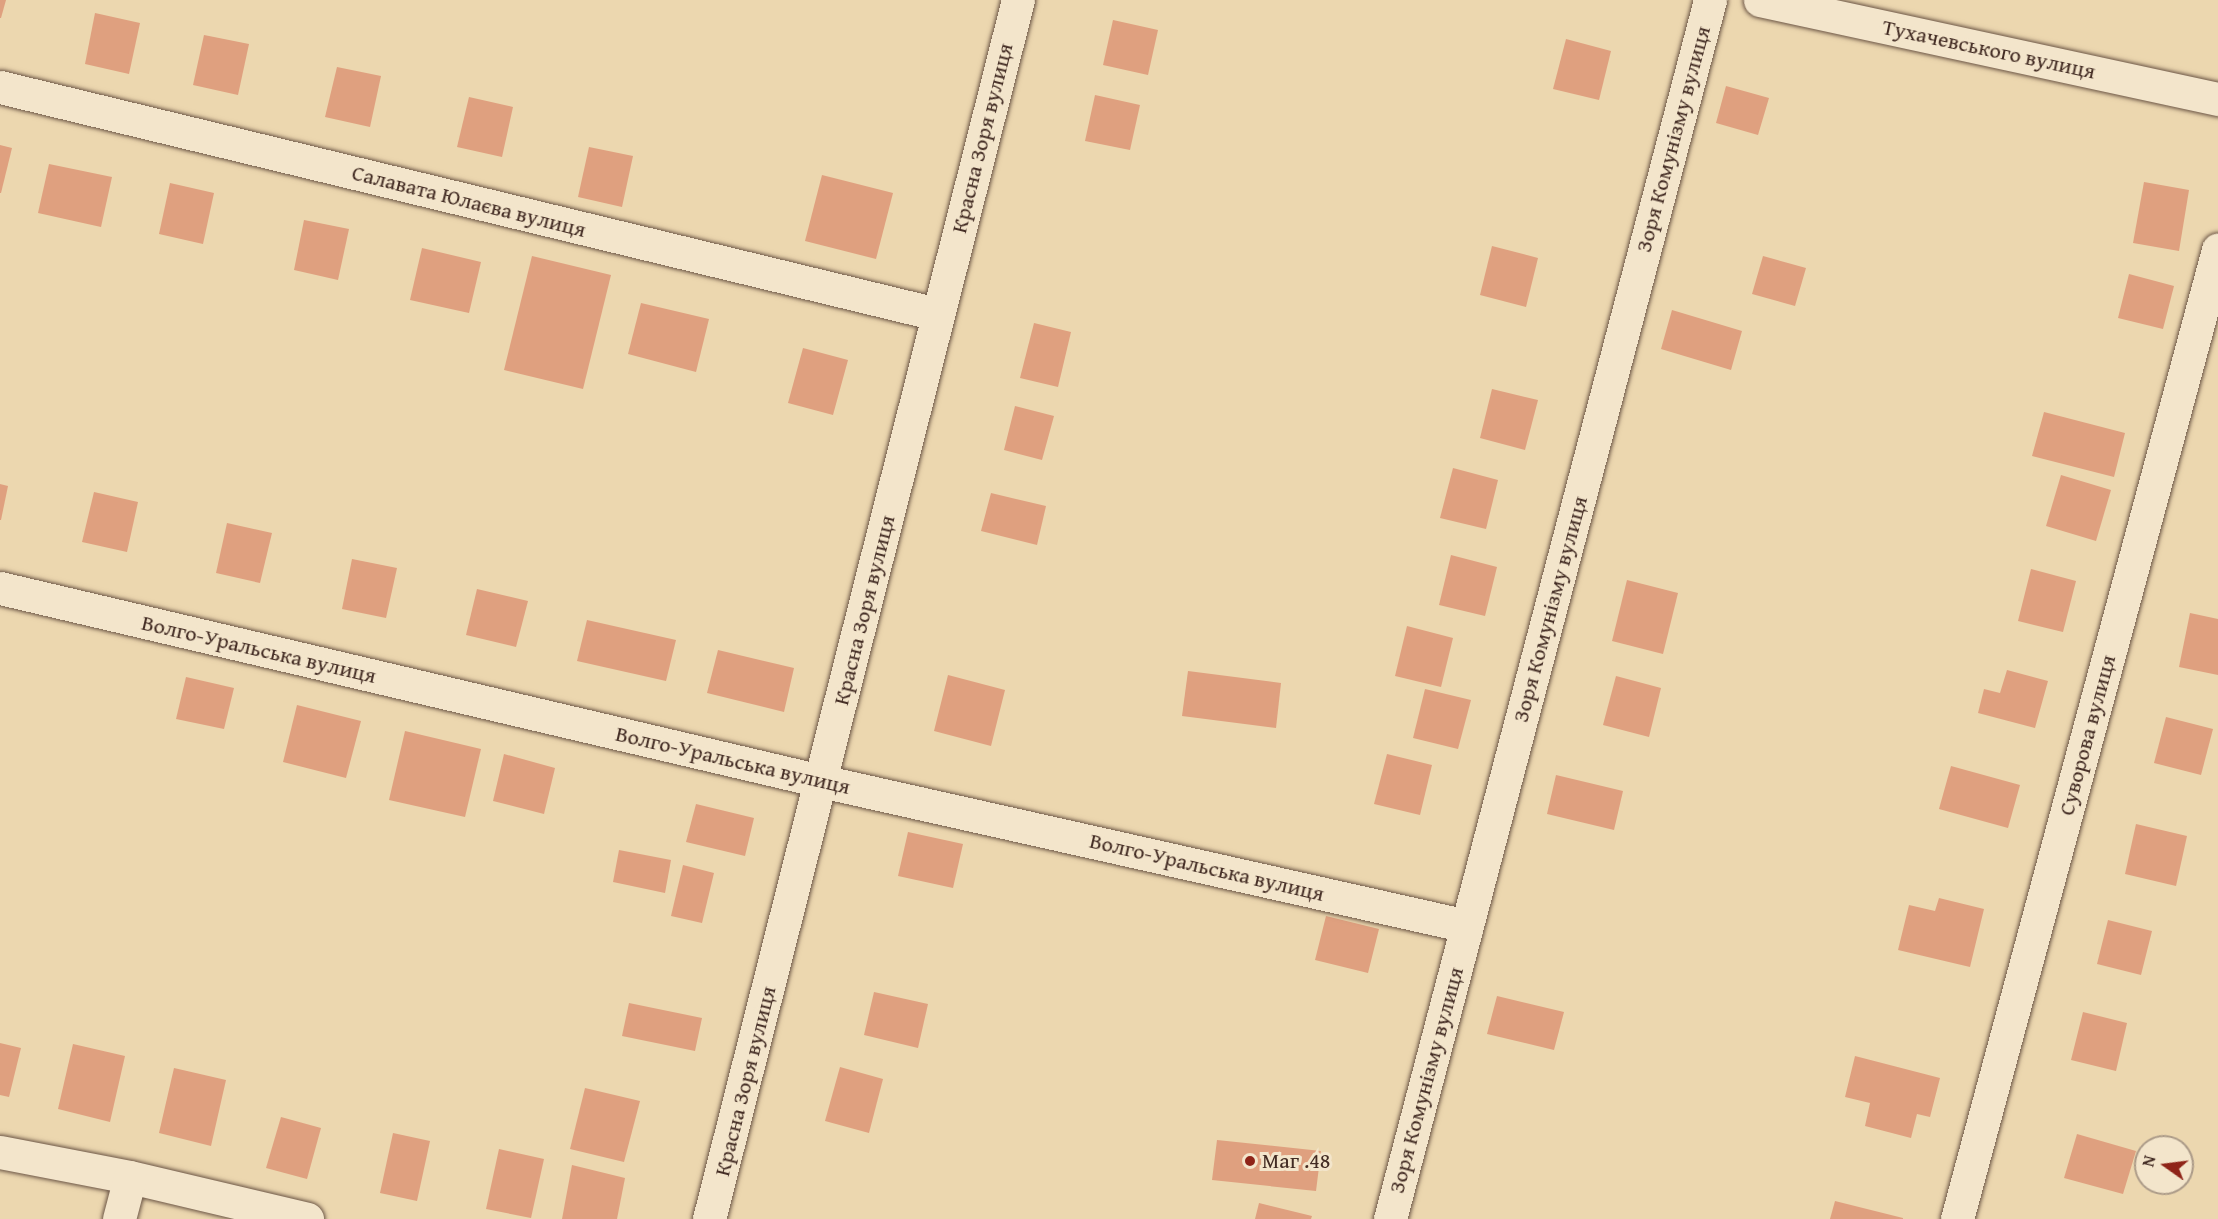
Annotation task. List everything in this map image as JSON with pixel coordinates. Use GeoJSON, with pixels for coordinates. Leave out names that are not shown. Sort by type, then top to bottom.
{"type":"FeatureCollection","features":[{"type":"Feature","properties":{"kind":"street","name":"Красна Зоря вулиця"},"geometry":{"type":"LineString","coordinates":[[709,1219],[822,781],[937,314],[1018,0]]}},
{"type":"Feature","properties":{"kind":"street","name":"Зоря Комунізму вулиця"},"geometry":{"type":"LineString","coordinates":[[1390,1219],[1710,0]]}},
{"type":"Feature","properties":{"kind":"street","name":"Тухачевського вулиця"},"geometry":{"type":"LineString","coordinates":[[1760,0],[2218,99]]}},
{"type":"Feature","properties":{"kind":"street","name":"Салавата Юлаєва вулиця"},"geometry":{"type":"LineString","coordinates":[[0,87],[937,314]]}},
{"type":"Feature","properties":{"kind":"street","name":"Суворова вулиця"},"geometry":{"type":"LineString","coordinates":[[1957,1219],[2218,250]]}},
{"type":"Feature","properties":{"kind":"street","name":"Волго-Уральська вулиця"},"geometry":{"type":"LineString","coordinates":[[0,588],[822,781],[1467,926]]}},
{"type":"Feature","properties":{"kind":"street"},"geometry":{"type":"LineString","coordinates":[[0,1152],[130,1177],[307,1219]]}},
{"type":"Feature","properties":{"kind":"street"},"geometry":{"type":"LineString","coordinates":[[119,1219],[130,1177]]}},
{"type":"Feature","properties":{"kind":"building"},"geometry":{"type":"Polygon","coordinates":[[[0,0],[6,0],[1,18],[0,18],[0,0]]]}},
{"type":"Feature","properties":{"kind":"building"},"geometry":{"type":"Polygon","coordinates":[[[95,13],[140,23],[129,74],[85,64],[95,13]]]}},
{"type":"Feature","properties":{"kind":"building"},"geometry":{"type":"Polygon","coordinates":[[[1113,20],[1158,30],[1148,75],[1103,65],[1113,20]]]}},
{"type":"Feature","properties":{"kind":"building"},"geometry":{"type":"Polygon","coordinates":[[[204,35],[249,44],[238,95],[193,85],[204,35]]]}},
{"type":"Feature","properties":{"kind":"building"},"geometry":{"type":"Polygon","coordinates":[[[1566,39],[1611,51],[1599,100],[1553,89],[1566,39]]]}},
{"type":"Feature","properties":{"kind":"building"},"geometry":{"type":"Polygon","coordinates":[[[337,67],[381,76],[370,127],[325,117],[337,67]]]}},
{"type":"Feature","properties":{"kind":"building"},"geometry":{"type":"Polygon","coordinates":[[[1726,86],[1769,98],[1758,135],[1716,123],[1726,86]]]}},
{"type":"Feature","properties":{"kind":"building"},"geometry":{"type":"Polygon","coordinates":[[[1095,95],[1140,105],[1130,150],[1085,141],[1095,95]]]}},
{"type":"Feature","properties":{"kind":"building"},"geometry":{"type":"Polygon","coordinates":[[[469,97],[513,107],[502,157],[457,147],[469,97]]]}},
{"type":"Feature","properties":{"kind":"building"},"geometry":{"type":"Polygon","coordinates":[[[0,145],[12,148],[1,193],[0,193],[0,145]]]}},
{"type":"Feature","properties":{"kind":"building"},"geometry":{"type":"Polygon","coordinates":[[[589,147],[633,156],[622,207],[578,197],[589,147]]]}},
{"type":"Feature","properties":{"kind":"building"},"geometry":{"type":"Polygon","coordinates":[[[49,164],[112,177],[101,227],[38,213],[49,164]]]}},
{"type":"Feature","properties":{"kind":"building"},"geometry":{"type":"Polygon","coordinates":[[[822,175],[893,193],[876,259],[805,241],[822,175]]]}},
{"type":"Feature","properties":{"kind":"building"},"geometry":{"type":"Polygon","coordinates":[[[2144,182],[2189,190],[2179,251],[2133,243],[2144,182]]]}},
{"type":"Feature","properties":{"kind":"building"},"geometry":{"type":"Polygon","coordinates":[[[170,183],[214,193],[203,244],[159,234],[170,183]]]}},
{"type":"Feature","properties":{"kind":"building"},"geometry":{"type":"Polygon","coordinates":[[[304,220],[349,229],[338,280],[294,270],[304,220]]]}},
{"type":"Feature","properties":{"kind":"building"},"geometry":{"type":"Polygon","coordinates":[[[1492,246],[1538,258],[1526,307],[1480,295],[1492,246]]]}},
{"type":"Feature","properties":{"kind":"building"},"geometry":{"type":"Polygon","coordinates":[[[422,248],[481,262],[469,313],[410,300],[422,248]]]}},
{"type":"Feature","properties":{"kind":"building"},"geometry":{"type":"Polygon","coordinates":[[[532,256],[611,275],[583,389],[504,370],[532,256]]]}},
{"type":"Feature","properties":{"kind":"building"},"geometry":{"type":"Polygon","coordinates":[[[1763,256],[1806,268],[1795,306],[1752,294],[1763,256]]]}},
{"type":"Feature","properties":{"kind":"building"},"geometry":{"type":"Polygon","coordinates":[[[2129,274],[2174,286],[2163,329],[2118,318],[2129,274]]]}},
{"type":"Feature","properties":{"kind":"building"},"geometry":{"type":"Polygon","coordinates":[[[641,303],[709,319],[696,372],[628,354],[641,303]]]}},
{"type":"Feature","properties":{"kind":"building"},"geometry":{"type":"Polygon","coordinates":[[[1672,310],[1742,331],[1731,370],[1661,349],[1672,310]]]}},
{"type":"Feature","properties":{"kind":"building"},"geometry":{"type":"Polygon","coordinates":[[[1034,323],[1071,332],[1058,387],[1020,378],[1034,323]]]}},
{"type":"Feature","properties":{"kind":"building"},"geometry":{"type":"Polygon","coordinates":[[[803,348],[848,360],[833,415],[788,403],[803,348]]]}},
{"type":"Feature","properties":{"kind":"building"},"geometry":{"type":"Polygon","coordinates":[[[1492,389],[1538,400],[1525,450],[1480,438],[1492,389]]]}},
{"type":"Feature","properties":{"kind":"building"},"geometry":{"type":"Polygon","coordinates":[[[1015,406],[1054,416],[1042,460],[1004,450],[1015,406]]]}},
{"type":"Feature","properties":{"kind":"building"},"geometry":{"type":"Polygon","coordinates":[[[2044,412],[2125,433],[2114,477],[2032,456],[2044,412]]]}},
{"type":"Feature","properties":{"kind":"building"},"geometry":{"type":"Polygon","coordinates":[[[1453,468],[1498,480],[1486,529],[1440,518],[1453,468]]]}},
{"type":"Feature","properties":{"kind":"building"},"geometry":{"type":"Polygon","coordinates":[[[2061,475],[2111,490],[2096,541],[2046,526],[2061,475]]]}},
{"type":"Feature","properties":{"kind":"building"},"geometry":{"type":"Polygon","coordinates":[[[0,484],[8,486],[1,520],[0,520],[0,484]]]}},
{"type":"Feature","properties":{"kind":"building"},"geometry":{"type":"Polygon","coordinates":[[[94,492],[138,502],[127,552],[82,542],[94,492]]]}},
{"type":"Feature","properties":{"kind":"building"},"geometry":{"type":"Polygon","coordinates":[[[991,493],[1046,506],[1037,545],[981,531],[991,493]]]}},
{"type":"Feature","properties":{"kind":"building"},"geometry":{"type":"Polygon","coordinates":[[[227,523],[272,533],[260,583],[216,573],[227,523]]]}},
{"type":"Feature","properties":{"kind":"building"},"geometry":{"type":"Polygon","coordinates":[[[1451,555],[1497,567],[1485,616],[1439,605],[1451,555]]]}},
{"type":"Feature","properties":{"kind":"building"},"geometry":{"type":"Polygon","coordinates":[[[352,559],[397,568],[386,618],[342,609],[352,559]]]}},
{"type":"Feature","properties":{"kind":"building"},"geometry":{"type":"Polygon","coordinates":[[[2031,569],[2076,581],[2063,632],[2018,621],[2031,569]]]}},
{"type":"Feature","properties":{"kind":"building"},"geometry":{"type":"Polygon","coordinates":[[[1627,580],[1678,593],[1663,654],[1612,641],[1627,580]]]}},
{"type":"Feature","properties":{"kind":"building"},"geometry":{"type":"Polygon","coordinates":[[[477,589],[528,601],[516,647],[466,635],[477,589]]]}},
{"type":"Feature","properties":{"kind":"building"},"geometry":{"type":"Polygon","coordinates":[[[2190,613],[2218,619],[2218,675],[2179,667],[2190,613]]]}},
{"type":"Feature","properties":{"kind":"building"},"geometry":{"type":"Polygon","coordinates":[[[587,620],[676,640],[666,681],[577,661],[587,620]]]}},
{"type":"Feature","properties":{"kind":"building"},"geometry":{"type":"Polygon","coordinates":[[[1407,626],[1453,638],[1441,687],[1395,676],[1407,626]]]}},
{"type":"Feature","properties":{"kind":"building"},"geometry":{"type":"Polygon","coordinates":[[[718,650],[794,668],[784,712],[707,693],[718,650]]]}},
{"type":"Feature","properties":{"kind":"building"},"geometry":{"type":"Polygon","coordinates":[[[2007,670],[2048,681],[2035,728],[1978,713],[1984,689],[2000,693],[2007,670]]]}},
{"type":"Feature","properties":{"kind":"building"},"geometry":{"type":"Polygon","coordinates":[[[1188,671],[1281,683],[1276,728],[1182,716],[1188,671]]]}},
{"type":"Feature","properties":{"kind":"building"},"geometry":{"type":"Polygon","coordinates":[[[948,675],[1005,690],[991,746],[934,731],[948,675]]]}},
{"type":"Feature","properties":{"kind":"building"},"geometry":{"type":"Polygon","coordinates":[[[1616,676],[1661,688],[1649,737],[1603,725],[1616,676]]]}},
{"type":"Feature","properties":{"kind":"building"},"geometry":{"type":"Polygon","coordinates":[[[186,677],[234,688],[224,729],[176,719],[186,677]]]}},
{"type":"Feature","properties":{"kind":"building"},"geometry":{"type":"Polygon","coordinates":[[[1425,689],[1471,700],[1458,749],[1413,738],[1425,689]]]}},
{"type":"Feature","properties":{"kind":"building"},"geometry":{"type":"Polygon","coordinates":[[[297,705],[361,721],[346,778],[283,762],[297,705]]]}},
{"type":"Feature","properties":{"kind":"building"},"geometry":{"type":"Polygon","coordinates":[[[2166,717],[2213,729],[2201,775],[2154,763],[2166,717]]]}},
{"type":"Feature","properties":{"kind":"building"},"geometry":{"type":"Polygon","coordinates":[[[405,731],[481,749],[465,817],[389,800],[405,731]]]}},
{"type":"Feature","properties":{"kind":"building"},"geometry":{"type":"Polygon","coordinates":[[[504,754],[555,768],[544,814],[493,801],[504,754]]]}},
{"type":"Feature","properties":{"kind":"building"},"geometry":{"type":"Polygon","coordinates":[[[1387,754],[1432,765],[1420,815],[1374,804],[1387,754]]]}},
{"type":"Feature","properties":{"kind":"building"},"geometry":{"type":"Polygon","coordinates":[[[1951,766],[2020,785],[2008,828],[1939,809],[1951,766]]]}},
{"type":"Feature","properties":{"kind":"building"},"geometry":{"type":"Polygon","coordinates":[[[1556,775],[1623,791],[1614,830],[1547,814],[1556,775]]]}},
{"type":"Feature","properties":{"kind":"building"},"geometry":{"type":"Polygon","coordinates":[[[696,804],[754,818],[745,856],[686,842],[696,804]]]}},
{"type":"Feature","properties":{"kind":"building"},"geometry":{"type":"Polygon","coordinates":[[[2136,824],[2187,836],[2176,886],[2125,874],[2136,824]]]}},
{"type":"Feature","properties":{"kind":"building"},"geometry":{"type":"Polygon","coordinates":[[[908,832],[963,844],[953,888],[898,876],[908,832]]]}},
{"type":"Feature","properties":{"kind":"building"},"geometry":{"type":"Polygon","coordinates":[[[619,850],[671,860],[665,893],[613,882],[619,850]]]}},
{"type":"Feature","properties":{"kind":"building"},"geometry":{"type":"Polygon","coordinates":[[[683,865],[714,873],[702,923],[671,916],[683,865]]]}},
{"type":"Feature","properties":{"kind":"building"},"geometry":{"type":"Polygon","coordinates":[[[1939,898],[1984,909],[1970,967],[1898,950],[1909,905],[1935,911],[1939,898]]]}},
{"type":"Feature","properties":{"kind":"building"},"geometry":{"type":"Polygon","coordinates":[[[1326,916],[1379,929],[1368,973],[1315,960],[1326,916]]]}},
{"type":"Feature","properties":{"kind":"building"},"geometry":{"type":"Polygon","coordinates":[[[2108,920],[2152,931],[2141,975],[2097,964],[2108,920]]]}},
{"type":"Feature","properties":{"kind":"building"},"geometry":{"type":"Polygon","coordinates":[[[874,992],[928,1004],[918,1048],[864,1035],[874,992]]]}},
{"type":"Feature","properties":{"kind":"building"},"geometry":{"type":"Polygon","coordinates":[[[1497,996],[1564,1012],[1554,1050],[1487,1034],[1497,996]]]}},
{"type":"Feature","properties":{"kind":"building"},"geometry":{"type":"Polygon","coordinates":[[[629,1003],[702,1018],[695,1051],[622,1036],[629,1003]]]}},
{"type":"Feature","properties":{"kind":"building"},"geometry":{"type":"Polygon","coordinates":[[[2083,1012],[2127,1023],[2116,1071],[2071,1060],[2083,1012]]]}},
{"type":"Feature","properties":{"kind":"building"},"geometry":{"type":"Polygon","coordinates":[[[0,1043],[21,1048],[9,1097],[0,1095],[0,1043]]]}},
{"type":"Feature","properties":{"kind":"building"},"geometry":{"type":"Polygon","coordinates":[[[73,1044],[125,1056],[110,1122],[58,1109],[73,1044]]]}},
{"type":"Feature","properties":{"kind":"building"},"geometry":{"type":"Polygon","coordinates":[[[1855,1056],[1940,1078],[1930,1117],[1917,1114],[1911,1138],[1865,1126],[1870,1103],[1845,1097],[1855,1056]]]}},
{"type":"Feature","properties":{"kind":"building"},"geometry":{"type":"Polygon","coordinates":[[[840,1067],[883,1079],[869,1133],[825,1121],[840,1067]]]}},
{"type":"Feature","properties":{"kind":"building"},"geometry":{"type":"Polygon","coordinates":[[[174,1068],[226,1080],[211,1146],[159,1133],[174,1068]]]}},
{"type":"Feature","properties":{"kind":"building"},"geometry":{"type":"Polygon","coordinates":[[[585,1088],[640,1101],[624,1162],[570,1149],[585,1088]]]}},
{"type":"Feature","properties":{"kind":"building"},"geometry":{"type":"Polygon","coordinates":[[[281,1117],[321,1128],[307,1179],[266,1168],[281,1117]]]}},
{"type":"Feature","properties":{"kind":"building"},"geometry":{"type":"Polygon","coordinates":[[[393,1133],[430,1141],[417,1201],[380,1193],[393,1133]]]}},
{"type":"Feature","properties":{"kind":"building"},"geometry":{"type":"Polygon","coordinates":[[[2077,1134],[2134,1150],[2123,1194],[2064,1178],[2077,1134]]]}},
{"type":"Feature","properties":{"kind":"building"},"geometry":{"type":"Polygon","coordinates":[[[1217,1140],[1321,1151],[1316,1191],[1212,1180],[1217,1140]]]}},
{"type":"Feature","properties":{"kind":"building"},"geometry":{"type":"Polygon","coordinates":[[[499,1149],[544,1159],[531,1218],[486,1209],[499,1149]]]}},
{"type":"Feature","properties":{"kind":"building"},"geometry":{"type":"Polygon","coordinates":[[[572,1165],[625,1178],[617,1219],[562,1219],[572,1165]]]}},
{"type":"Feature","properties":{"kind":"building"},"geometry":{"type":"Polygon","coordinates":[[[1835,1201],[1903,1218],[1903,1219],[1830,1219],[1835,1201]]]}},
{"type":"Feature","properties":{"kind":"building"},"geometry":{"type":"Polygon","coordinates":[[[1259,1203],[1312,1216],[1311,1219],[1255,1219],[1259,1203]]]}},
{"type":"Feature","properties":{"kind":"place","name":"Маг .48"},"geometry":{"type":"Point","coordinates":[1250,1161]}}]}
